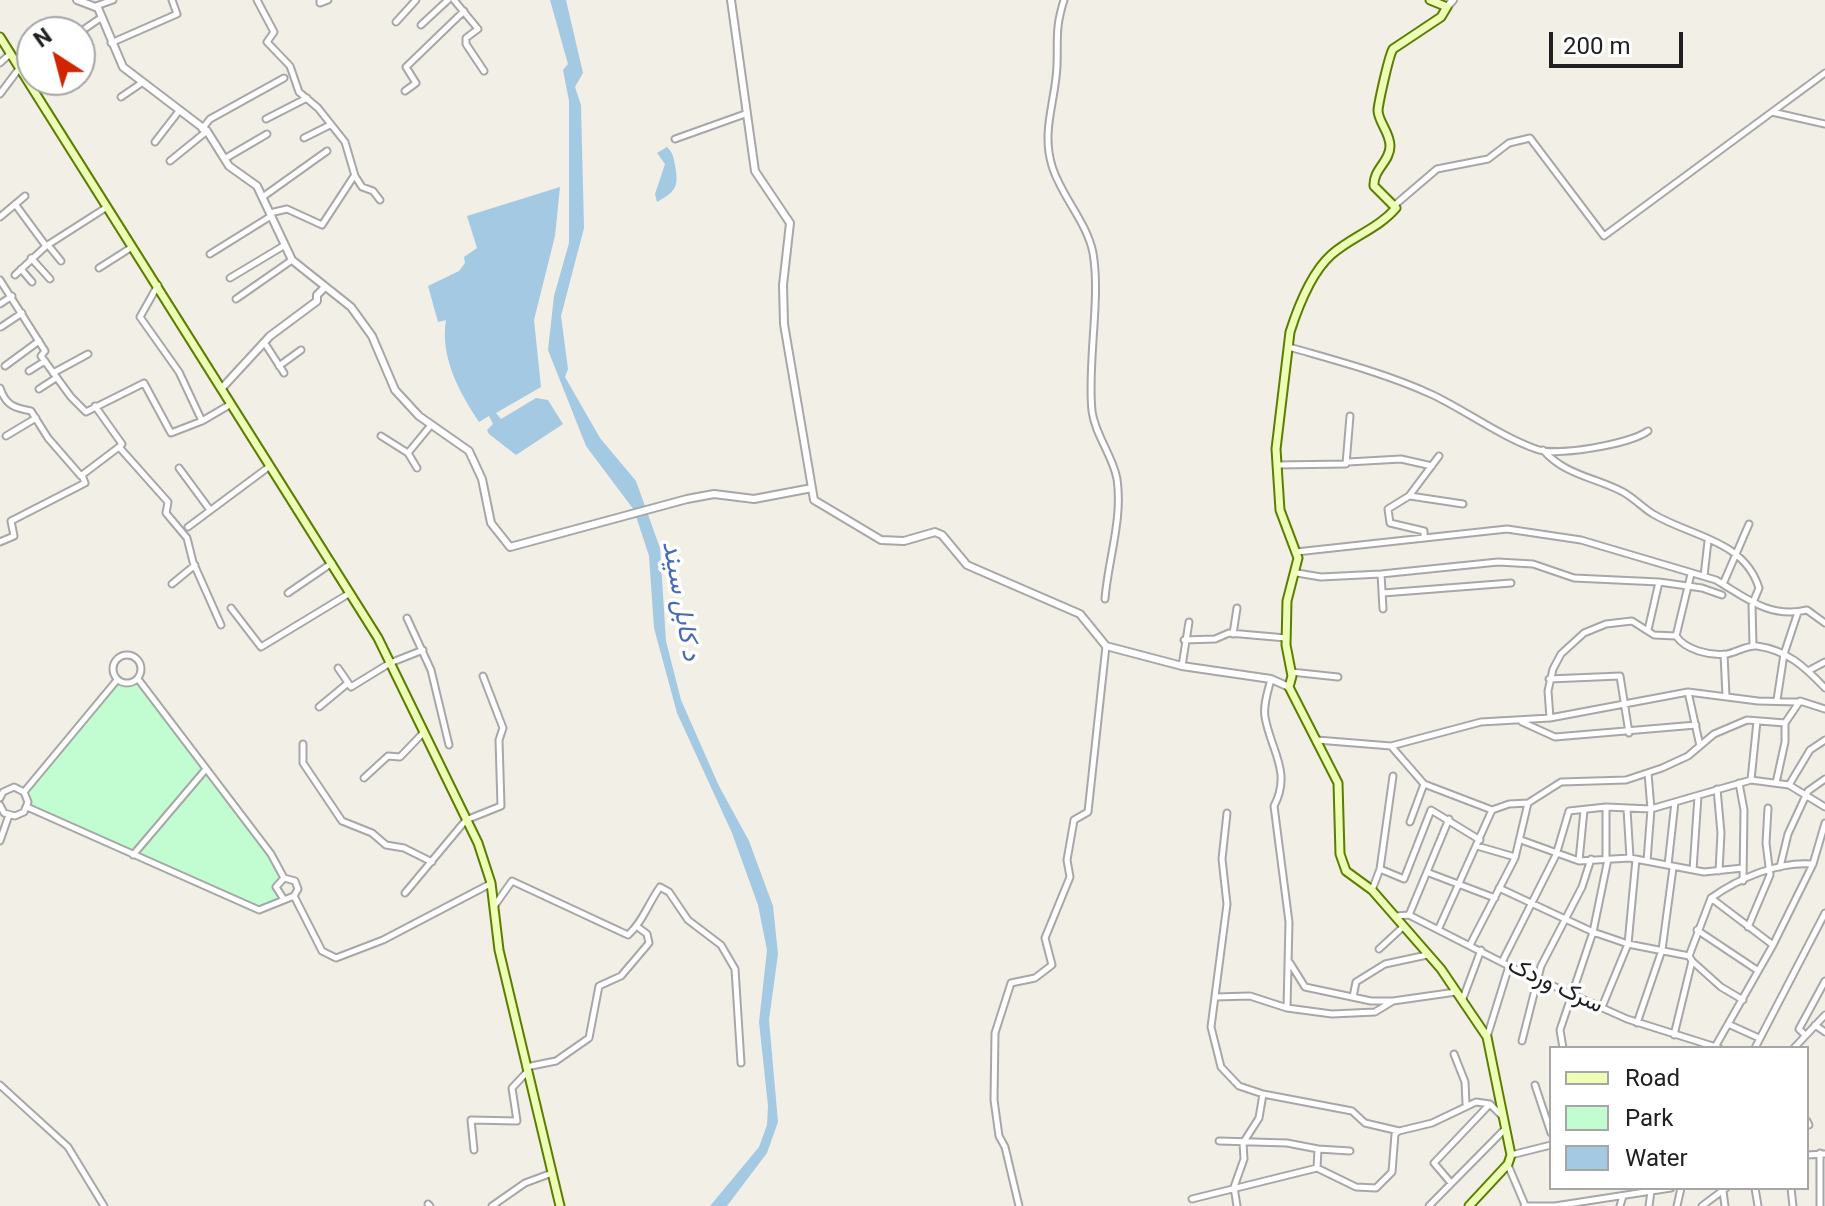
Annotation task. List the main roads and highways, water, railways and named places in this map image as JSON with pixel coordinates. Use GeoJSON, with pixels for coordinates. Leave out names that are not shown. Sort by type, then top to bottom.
{"type":"FeatureCollection","features":[{"type":"Feature","properties":{"kind":"main road"},"geometry":{"type":"LineString","coordinates":[[1433,1],[1447,7],[1441,17],[1393,49],[1388,56],[1378,109],[1387,126],[1390,149],[1373,180],[1376,190],[1396,204],[1389,216],[1323,264],[1297,311],[1289,347],[1276,465],[1280,510],[1290,543],[1296,552],[1297,573],[1290,585],[1289,687],[1338,783],[1340,854],[1346,871],[1372,890],[1428,954],[1487,1037],[1511,1155],[1508,1164],[1469,1206]]}},
{"type":"Feature","properties":{"kind":"main road"},"geometry":{"type":"LineString","coordinates":[[0,37],[351,592],[390,663],[466,820],[491,883],[499,950],[560,1206]]}},
{"type":"Feature","properties":{"kind":"water"},"geometry":{"type":"Polygon","coordinates":[[[550,0],[566,0],[583,73],[575,87],[581,105],[584,228],[561,316],[568,369],[565,377],[600,438],[636,481],[660,548],[666,641],[681,700],[719,786],[749,841],[773,906],[778,954],[769,1020],[778,1122],[767,1153],[727,1206],[710,1206],[759,1147],[767,1125],[768,1106],[759,1022],[767,950],[758,905],[732,833],[677,713],[654,628],[649,556],[634,510],[586,446],[548,350],[554,296],[569,243],[569,101],[563,70],[568,64],[550,0]]]}},
{"type":"Feature","properties":{"kind":"water"},"geometry":{"type":"Polygon","coordinates":[[[667,147],[674,159],[676,183],[668,195],[657,202],[655,194],[665,164],[657,153],[667,147]]]}},
{"type":"Feature","properties":{"kind":"water"},"geometry":{"type":"Polygon","coordinates":[[[560,187],[555,236],[534,320],[541,387],[496,413],[501,419],[536,398],[548,400],[563,424],[516,455],[489,434],[487,430],[493,424],[489,416],[479,422],[465,399],[449,361],[446,320],[438,322],[428,286],[459,271],[465,263],[464,257],[477,248],[467,216],[560,187]]]}},
{"type":"Feature","properties":{"kind":"water label","name":"د کابل سيند"},"geometry":{"type":"Point","coordinates":[680,601]}}]}
